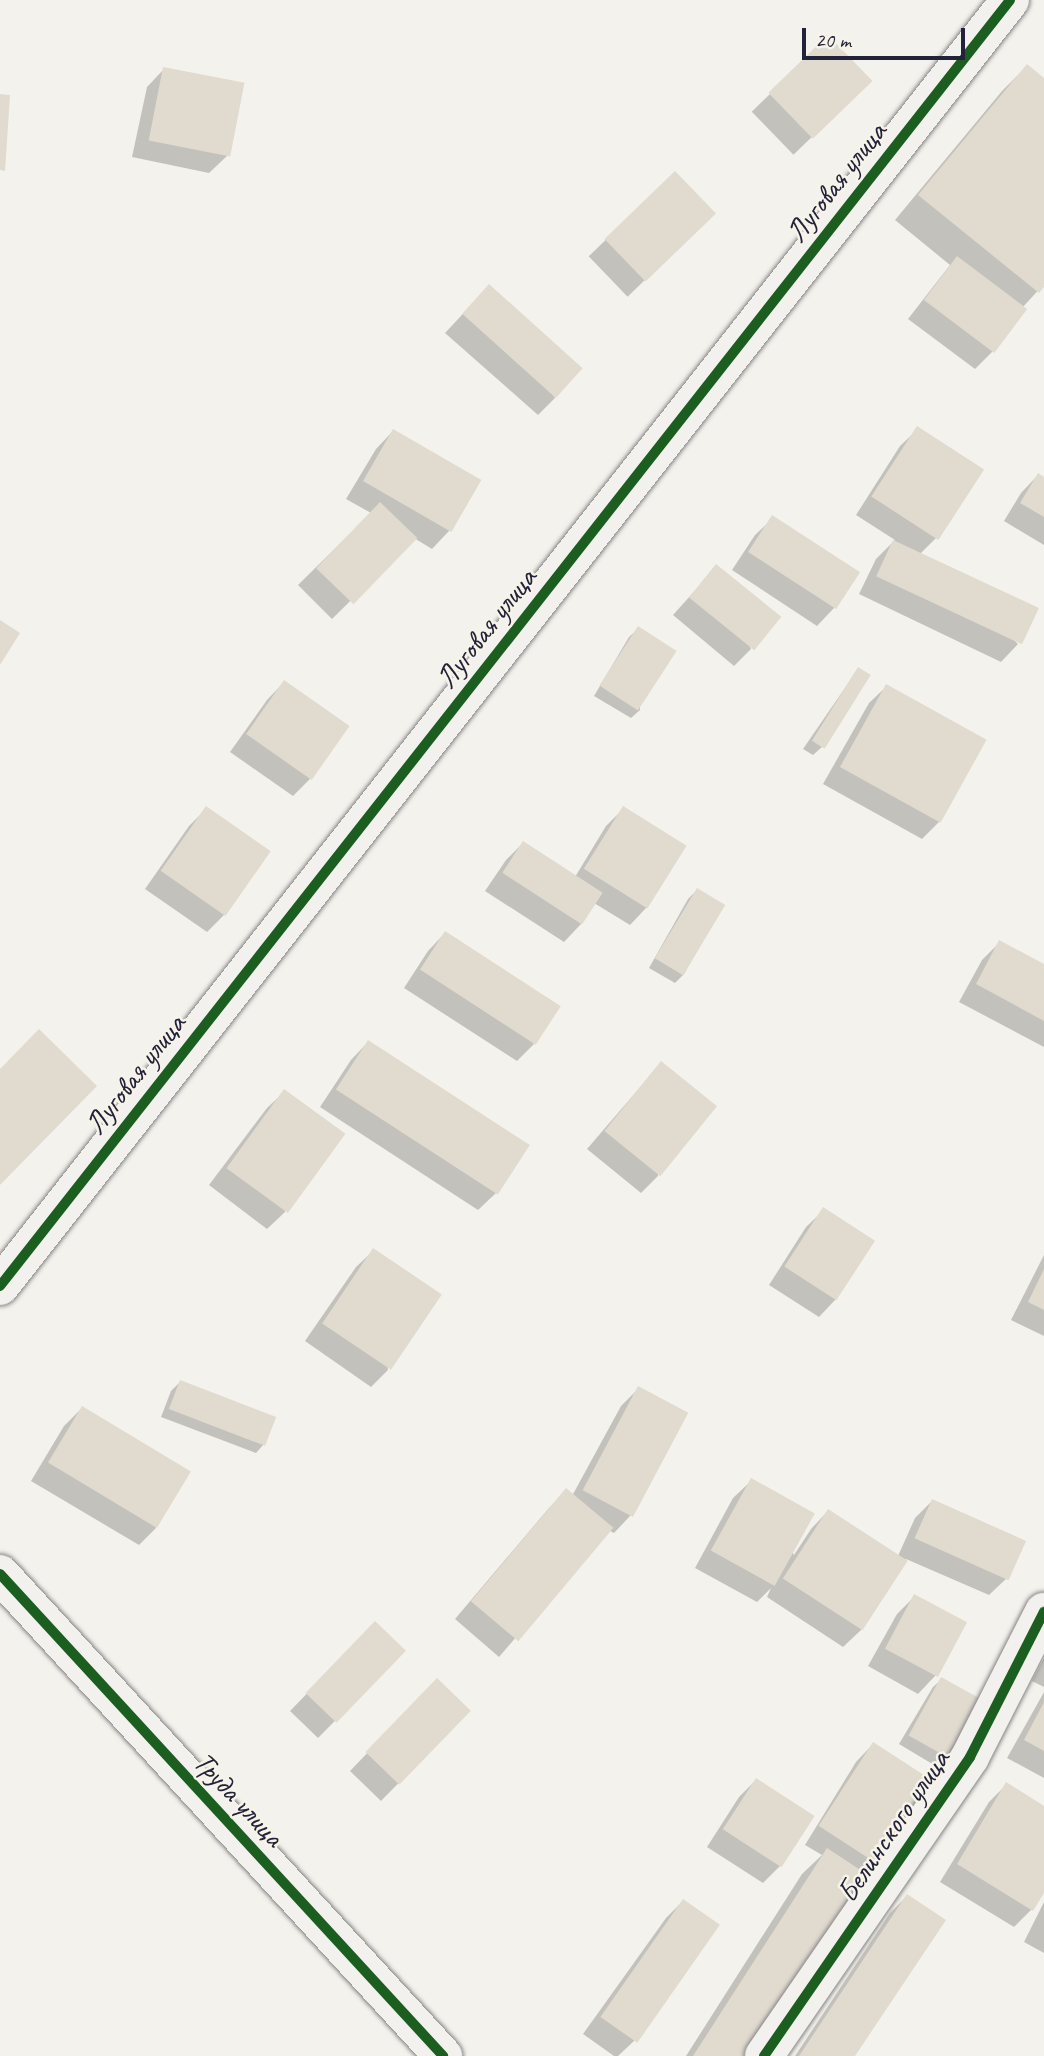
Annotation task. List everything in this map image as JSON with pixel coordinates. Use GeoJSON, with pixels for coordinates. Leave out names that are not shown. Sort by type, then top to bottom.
{"type":"FeatureCollection","features":[{"type":"Feature","properties":{"kind":"street","name":"Луговая улица"},"geometry":{"type":"LineString","coordinates":[[0,1286],[1010,0]]}},
{"type":"Feature","properties":{"kind":"street","name":"Труда улица"},"geometry":{"type":"LineString","coordinates":[[0,1574],[443,2056]]}},
{"type":"Feature","properties":{"kind":"street","name":"Белинского улица"},"geometry":{"type":"LineString","coordinates":[[764,2056],[970,1758],[1044,1612]]}},
{"type":"Feature","properties":{"kind":"building"},"geometry":{"type":"Polygon","coordinates":[[[828,35],[872,81],[813,139],[768,93],[828,35]]]}},
{"type":"Feature","properties":{"kind":"building"},"geometry":{"type":"Polygon","coordinates":[[[1027,64],[1044,78],[1044,287],[1039,293],[918,195],[1027,64]]]}},
{"type":"Feature","properties":{"kind":"building"},"geometry":{"type":"Polygon","coordinates":[[[163,67],[244,83],[230,156],[149,141],[163,67]]]}},
{"type":"Feature","properties":{"kind":"building"},"geometry":{"type":"Polygon","coordinates":[[[0,94],[10,95],[5,171],[0,170],[0,94]]]}},
{"type":"Feature","properties":{"kind":"building"},"geometry":{"type":"Polygon","coordinates":[[[675,171],[716,213],[645,282],[605,239],[675,171]]]}},
{"type":"Feature","properties":{"kind":"building"},"geometry":{"type":"Polygon","coordinates":[[[957,256],[1027,309],[994,353],[924,300],[957,256]]]}},
{"type":"Feature","properties":{"kind":"building"},"geometry":{"type":"Polygon","coordinates":[[[489,284],[583,368],[556,398],[462,314],[489,284]]]}},
{"type":"Feature","properties":{"kind":"building"},"geometry":{"type":"Polygon","coordinates":[[[917,426],[984,470],[938,540],[871,496],[917,426]]]}},
{"type":"Feature","properties":{"kind":"building"},"geometry":{"type":"Polygon","coordinates":[[[393,429],[481,480],[451,532],[363,481],[393,429]]]}},
{"type":"Feature","properties":{"kind":"building"},"geometry":{"type":"Polygon","coordinates":[[[1038,473],[1044,477],[1044,517],[1020,503],[1038,473]]]}},
{"type":"Feature","properties":{"kind":"building"},"geometry":{"type":"Polygon","coordinates":[[[380,502],[417,538],[353,604],[316,568],[380,502]]]}},
{"type":"Feature","properties":{"kind":"building"},"geometry":{"type":"Polygon","coordinates":[[[772,515],[860,572],[836,609],[748,552],[772,515]]]}},
{"type":"Feature","properties":{"kind":"building"},"geometry":{"type":"Polygon","coordinates":[[[893,540],[1039,608],[1022,644],[876,576],[893,540]]]}},
{"type":"Feature","properties":{"kind":"building"},"geometry":{"type":"Polygon","coordinates":[[[716,564],[781,617],[754,650],[689,597],[716,564]]]}},
{"type":"Feature","properties":{"kind":"building"},"geometry":{"type":"Polygon","coordinates":[[[0,620],[20,633],[0,665],[0,620]]]}},
{"type":"Feature","properties":{"kind":"building"},"geometry":{"type":"Polygon","coordinates":[[[638,626],[677,651],[638,711],[599,686],[638,626]]]}},
{"type":"Feature","properties":{"kind":"building"},"geometry":{"type":"Polygon","coordinates":[[[858,667],[871,675],[825,749],[812,741],[858,667]]]}},
{"type":"Feature","properties":{"kind":"building"},"geometry":{"type":"Polygon","coordinates":[[[284,680],[350,726],[312,780],[246,734],[284,680]]]}},
{"type":"Feature","properties":{"kind":"building"},"geometry":{"type":"Polygon","coordinates":[[[886,684],[987,740],[941,823],[840,767],[886,684]]]}},
{"type":"Feature","properties":{"kind":"building"},"geometry":{"type":"Polygon","coordinates":[[[206,806],[271,851],[225,916],[161,871],[206,806]]]}},
{"type":"Feature","properties":{"kind":"building"},"geometry":{"type":"Polygon","coordinates":[[[623,806],[687,846],[647,908],[584,869],[623,806]]]}},
{"type":"Feature","properties":{"kind":"building"},"geometry":{"type":"Polygon","coordinates":[[[523,841],[603,893],[582,925],[502,873],[523,841]]]}},
{"type":"Feature","properties":{"kind":"building"},"geometry":{"type":"Polygon","coordinates":[[[697,888],[725,905],[683,975],[655,958],[697,888]]]}},
{"type":"Feature","properties":{"kind":"building"},"geometry":{"type":"Polygon","coordinates":[[[445,931],[561,1006],[536,1045],[420,970],[445,931]]]}},
{"type":"Feature","properties":{"kind":"building"},"geometry":{"type":"Polygon","coordinates":[[[999,940],[1044,964],[1044,1021],[976,984],[999,940]]]}},
{"type":"Feature","properties":{"kind":"building"},"geometry":{"type":"Polygon","coordinates":[[[39,1029],[97,1086],[0,1185],[0,1069],[39,1029]]]}},
{"type":"Feature","properties":{"kind":"building"},"geometry":{"type":"Polygon","coordinates":[[[368,1040],[530,1145],[498,1195],[336,1089],[368,1040]]]}},
{"type":"Feature","properties":{"kind":"building"},"geometry":{"type":"Polygon","coordinates":[[[661,1061],[717,1106],[660,1176],[604,1131],[661,1061]]]}},
{"type":"Feature","properties":{"kind":"building"},"geometry":{"type":"Polygon","coordinates":[[[284,1089],[345,1134],[288,1213],[226,1168],[284,1089]]]}},
{"type":"Feature","properties":{"kind":"building"},"geometry":{"type":"Polygon","coordinates":[[[823,1207],[875,1241],[836,1300],[784,1267],[823,1207]]]}},
{"type":"Feature","properties":{"kind":"building"},"geometry":{"type":"Polygon","coordinates":[[[373,1248],[442,1294],[391,1370],[322,1323],[373,1248]]]}},
{"type":"Feature","properties":{"kind":"building"},"geometry":{"type":"Polygon","coordinates":[[[1044,1269],[1044,1310],[1028,1302],[1044,1269]]]}},
{"type":"Feature","properties":{"kind":"building"},"geometry":{"type":"Polygon","coordinates":[[[180,1380],[276,1417],[265,1446],[169,1409],[180,1380]]]}},
{"type":"Feature","properties":{"kind":"building"},"geometry":{"type":"Polygon","coordinates":[[[638,1386],[688,1413],[633,1517],[583,1490],[638,1386]]]}},
{"type":"Feature","properties":{"kind":"building"},"geometry":{"type":"Polygon","coordinates":[[[82,1406],[191,1471],[157,1528],[48,1463],[82,1406]]]}},
{"type":"Feature","properties":{"kind":"building"},"geometry":{"type":"Polygon","coordinates":[[[751,1478],[815,1513],[775,1586],[711,1551],[751,1478]]]}},
{"type":"Feature","properties":{"kind":"building"},"geometry":{"type":"Polygon","coordinates":[[[566,1488],[613,1528],[518,1641],[471,1601],[566,1488]]]}},
{"type":"Feature","properties":{"kind":"building"},"geometry":{"type":"Polygon","coordinates":[[[932,1499],[1026,1541],[1009,1580],[915,1538],[932,1499]]]}},
{"type":"Feature","properties":{"kind":"building"},"geometry":{"type":"Polygon","coordinates":[[[828,1509],[908,1561],[862,1630],[783,1579],[828,1509]]]}},
{"type":"Feature","properties":{"kind":"building"},"geometry":{"type":"Polygon","coordinates":[[[914,1594],[967,1622],[938,1677],[885,1649],[914,1594]]]}},
{"type":"Feature","properties":{"kind":"building"},"geometry":{"type":"Polygon","coordinates":[[[375,1621],[406,1651],[336,1723],[306,1693],[375,1621]]]}},
{"type":"Feature","properties":{"kind":"building"},"geometry":{"type":"Polygon","coordinates":[[[941,1677],[980,1699],[948,1757],[909,1736],[941,1677]]]}},
{"type":"Feature","properties":{"kind":"building"},"geometry":{"type":"Polygon","coordinates":[[[437,1678],[471,1711],[399,1785],[365,1752],[437,1678]]]}},
{"type":"Feature","properties":{"kind":"building"},"geometry":{"type":"Polygon","coordinates":[[[1044,1702],[1044,1751],[1024,1740],[1044,1702]]]}},
{"type":"Feature","properties":{"kind":"building"},"geometry":{"type":"Polygon","coordinates":[[[873,1742],[933,1781],[879,1865],[819,1826],[873,1742]]]}},
{"type":"Feature","properties":{"kind":"building"},"geometry":{"type":"Polygon","coordinates":[[[756,1778],[815,1816],[781,1867],[723,1829],[756,1778]]]}},
{"type":"Feature","properties":{"kind":"building"},"geometry":{"type":"Polygon","coordinates":[[[1006,1782],[1044,1806],[1044,1893],[1033,1911],[957,1864],[1006,1782]]]}},
{"type":"Feature","properties":{"kind":"building"},"geometry":{"type":"Polygon","coordinates":[[[827,1848],[874,1879],[759,2056],[693,2056],[827,1848]]]}},
{"type":"Feature","properties":{"kind":"building"},"geometry":{"type":"Polygon","coordinates":[[[907,1894],[946,1920],[855,2056],[799,2056],[907,1894]]]}},
{"type":"Feature","properties":{"kind":"building"},"geometry":{"type":"Polygon","coordinates":[[[683,1899],[720,1925],[637,2043],[600,2017],[683,1899]]]}},
{"type":"Feature","properties":{"kind":"cycle path"},"geometry":{"type":"LineString","coordinates":[[0,1286],[1010,0]]}},
{"type":"Feature","properties":{"kind":"cycle path"},"geometry":{"type":"LineString","coordinates":[[0,1574],[443,2056]]}},
{"type":"Feature","properties":{"kind":"cycle path"},"geometry":{"type":"LineString","coordinates":[[764,2056],[970,1757],[1044,1612]]}}]}
